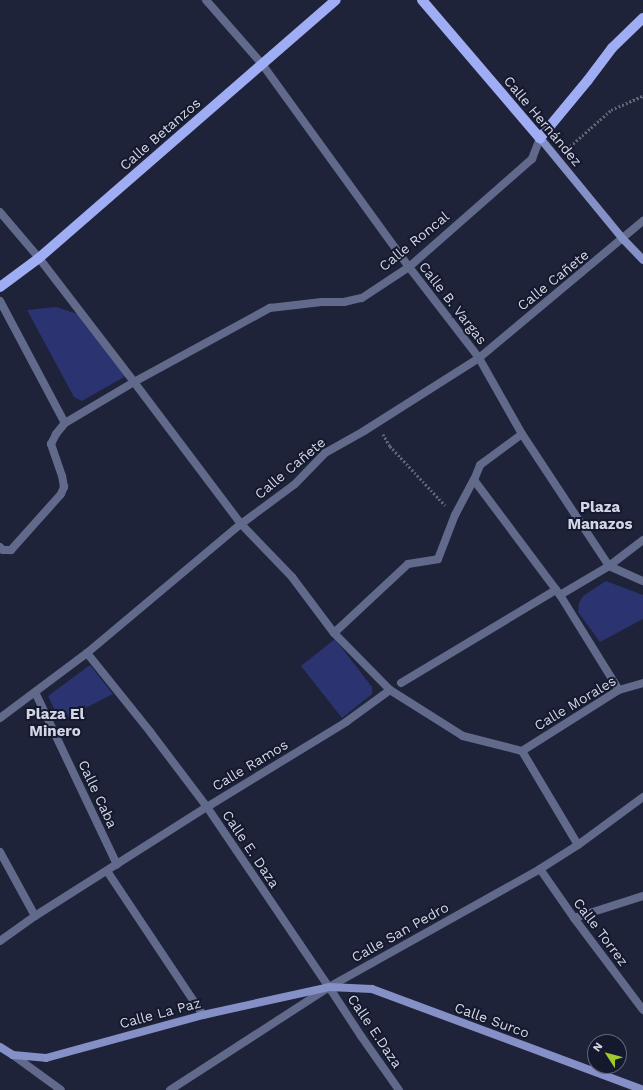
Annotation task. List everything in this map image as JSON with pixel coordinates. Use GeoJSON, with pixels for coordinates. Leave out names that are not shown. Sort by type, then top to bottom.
{"type":"FeatureCollection","features":[{"type":"Feature","properties":{"kind":"main road","name":"Calle Betanzos"},"geometry":{"type":"LineString","coordinates":[[0,287],[38,258],[336,0]]}},
{"type":"Feature","properties":{"kind":"main road","name":"Calle Hernández"},"geometry":{"type":"LineString","coordinates":[[422,0],[540,138],[623,239],[643,260]]}},
{"type":"Feature","properties":{"kind":"main road","name":"Calle Roncal"},"geometry":{"type":"LineString","coordinates":[[540,138],[588,80],[612,48],[643,18]]}},
{"type":"Feature","properties":{"kind":"main road","name":"Calle La Paz"},"geometry":{"type":"LineString","coordinates":[[0,1047],[13,1055],[46,1058],[203,1015],[329,987]]}},
{"type":"Feature","properties":{"kind":"main road","name":"Calle Surco"},"geometry":{"type":"LineString","coordinates":[[329,987],[372,989],[643,1090]]}},
{"type":"Feature","properties":{"kind":"street","name":"Calle B. Vargas"},"geometry":{"type":"LineString","coordinates":[[206,0],[262,64],[409,267],[479,358],[522,434],[609,566]]}},
{"type":"Feature","properties":{"kind":"street","name":"Calle Roncal"},"geometry":{"type":"LineString","coordinates":[[65,423],[134,382],[270,308],[322,302],[344,302],[362,298],[409,267],[532,159],[540,138]]}},
{"type":"Feature","properties":{"kind":"street"},"geometry":{"type":"LineString","coordinates":[[0,212],[38,258],[134,382],[241,524],[292,577],[334,633],[390,690],[463,736],[522,751],[578,845]]}},
{"type":"Feature","properties":{"kind":"street","name":"Calle Cañete"},"geometry":{"type":"LineString","coordinates":[[0,718],[87,653],[241,524],[295,484],[325,453],[376,423],[479,358],[643,221]]}},
{"type":"Feature","properties":{"kind":"street"},"geometry":{"type":"LineString","coordinates":[[0,300],[65,423],[56,434],[51,444],[62,476],[64,487],[61,494],[11,550],[3,550],[0,547]]}},
{"type":"Feature","properties":{"kind":"street"},"geometry":{"type":"LineString","coordinates":[[334,633],[408,564],[438,559],[455,515],[474,480],[480,465],[522,434]]}},
{"type":"Feature","properties":{"kind":"street"},"geometry":{"type":"LineString","coordinates":[[474,480],[558,592],[619,690]]}},
{"type":"Feature","properties":{"kind":"street"},"geometry":{"type":"LineString","coordinates":[[401,683],[558,592],[609,566],[643,540]]}},
{"type":"Feature","properties":{"kind":"street"},"geometry":{"type":"LineString","coordinates":[[609,566],[643,581]]}},
{"type":"Feature","properties":{"kind":"street","name":"Calle E. Daza"},"geometry":{"type":"LineString","coordinates":[[87,653],[151,733],[207,807],[329,987]]}},
{"type":"Feature","properties":{"kind":"street","name":"Calle Morales"},"geometry":{"type":"LineString","coordinates":[[522,751],[619,690],[643,683]]}},
{"type":"Feature","properties":{"kind":"street","name":"Calle Ramos"},"geometry":{"type":"LineString","coordinates":[[0,941],[35,916],[207,807],[346,722],[390,690]]}},
{"type":"Feature","properties":{"kind":"street","name":"Calle Caba"},"geometry":{"type":"LineString","coordinates":[[35,692],[117,864]]}},
{"type":"Feature","properties":{"kind":"street","name":"Calle San Pedro"},"geometry":{"type":"LineString","coordinates":[[170,1090],[329,987],[540,869],[578,845],[643,797]]}},
{"type":"Feature","properties":{"kind":"street"},"geometry":{"type":"LineString","coordinates":[[0,852],[35,916]]}},
{"type":"Feature","properties":{"kind":"street","name":"Calle Torrez"},"geometry":{"type":"LineString","coordinates":[[540,869],[574,918],[643,1010]]}},
{"type":"Feature","properties":{"kind":"street"},"geometry":{"type":"LineString","coordinates":[[107,871],[203,1015]]}},
{"type":"Feature","properties":{"kind":"street"},"geometry":{"type":"LineString","coordinates":[[574,918],[643,896]]}},
{"type":"Feature","properties":{"kind":"street","name":"Calle E.Daza"},"geometry":{"type":"LineString","coordinates":[[329,987],[360,1036],[399,1090]]}},
{"type":"Feature","properties":{"kind":"street"},"geometry":{"type":"LineString","coordinates":[[13,1055],[61,1090]]}},
{"type":"Feature","properties":{"kind":"path"},"geometry":{"type":"LineString","coordinates":[[556,159],[611,110],[643,96]]}},
{"type":"Feature","properties":{"kind":"path"},"geometry":{"type":"LineString","coordinates":[[376,423],[390,446],[455,515]]}},
{"type":"Feature","properties":{"kind":"shaded area"},"geometry":{"type":"Polygon","coordinates":[[[56,307],[84,316],[127,367],[124,377],[82,401],[74,397],[27,310],[56,307]]]}},
{"type":"Feature","properties":{"kind":"shaded area"},"geometry":{"type":"Polygon","coordinates":[[[606,581],[643,595],[643,619],[600,642],[578,612],[579,603],[583,596],[606,581]]]}},
{"type":"Feature","properties":{"kind":"shaded area"},"geometry":{"type":"Polygon","coordinates":[[[335,639],[372,687],[372,694],[342,718],[301,666],[335,639]]]}},
{"type":"Feature","properties":{"kind":"shaded area"},"geometry":{"type":"Polygon","coordinates":[[[90,665],[113,694],[60,721],[48,696],[90,665]]]}},
{"type":"Feature","properties":{"kind":"district","name":"Plaza Manazos"},"geometry":{"type":"Point","coordinates":[600,516]}},
{"type":"Feature","properties":{"kind":"district","name":"Plaza El Minero"},"geometry":{"type":"Point","coordinates":[55,722]}}]}
